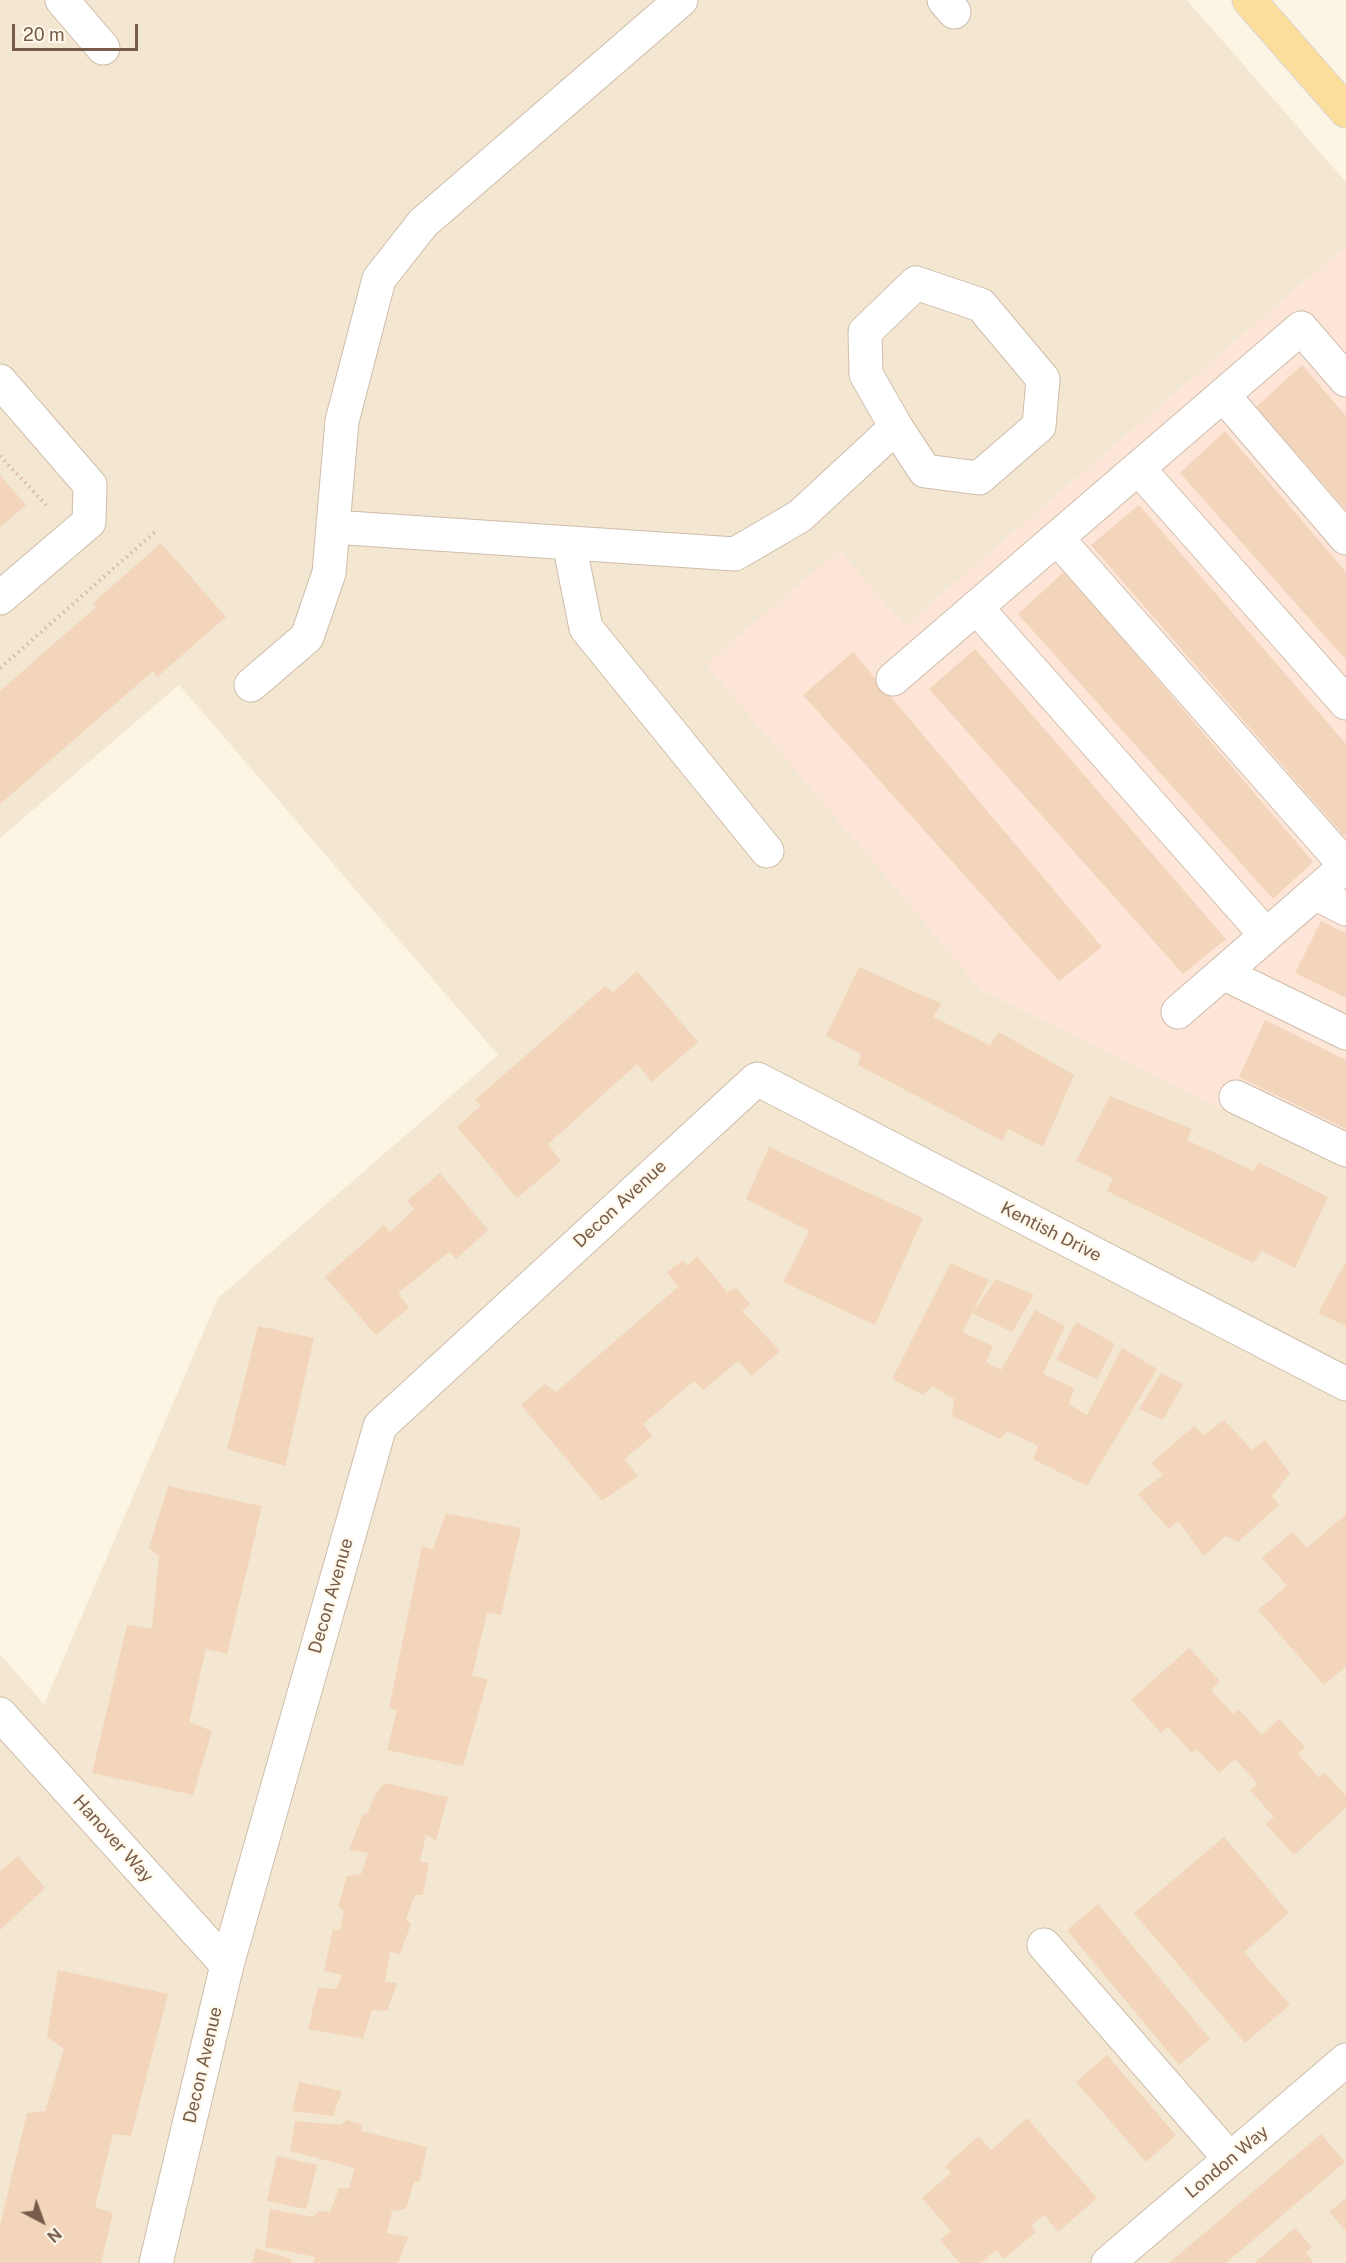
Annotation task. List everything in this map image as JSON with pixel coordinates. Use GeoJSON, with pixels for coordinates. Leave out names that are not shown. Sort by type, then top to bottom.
{"type":"FeatureCollection","features":[{"type":"Feature","properties":{"kind":"main road"},"geometry":{"type":"LineString","coordinates":[[1249,0],[1346,111]]}},
{"type":"Feature","properties":{"kind":"street"},"geometry":{"type":"LineString","coordinates":[[62,0],[103,48]]}},
{"type":"Feature","properties":{"kind":"street"},"geometry":{"type":"LineString","coordinates":[[251,685],[307,637],[329,573],[342,421],[380,279],[423,223],[681,0]]}},
{"type":"Feature","properties":{"kind":"street"},"geometry":{"type":"LineString","coordinates":[[915,283],[981,305],[1043,379],[1039,426],[979,478],[925,471],[896,427],[866,374],[866,332],[915,283]]}},
{"type":"Feature","properties":{"kind":"street"},"geometry":{"type":"LineString","coordinates":[[893,679],[1301,328],[1346,380]]}},
{"type":"Feature","properties":{"kind":"street"},"geometry":{"type":"LineString","coordinates":[[0,381],[90,485],[88,522],[0,598]]}},
{"type":"Feature","properties":{"kind":"street"},"geometry":{"type":"LineString","coordinates":[[1222,395],[1346,538]]}},
{"type":"Feature","properties":{"kind":"street"},"geometry":{"type":"LineString","coordinates":[[333,527],[735,554],[800,516],[896,427]]}},
{"type":"Feature","properties":{"kind":"street"},"geometry":{"type":"LineString","coordinates":[[1137,468],[1346,703]]}},
{"type":"Feature","properties":{"kind":"street"},"geometry":{"type":"LineString","coordinates":[[1057,538],[1346,866],[1178,1012]]}},
{"type":"Feature","properties":{"kind":"street"},"geometry":{"type":"LineString","coordinates":[[569,543],[586,628],[767,850]]}},
{"type":"Feature","properties":{"kind":"street"},"geometry":{"type":"LineString","coordinates":[[976,607],[1266,935]]}},
{"type":"Feature","properties":{"kind":"street"},"geometry":{"type":"LineString","coordinates":[[1315,893],[1346,909]]}},
{"type":"Feature","properties":{"kind":"street"},"geometry":{"type":"LineString","coordinates":[[1223,973],[1346,1033]]}},
{"type":"Feature","properties":{"kind":"street","name":"Kentish Drive"},"geometry":{"type":"LineString","coordinates":[[757,1079],[1346,1384]]}},
{"type":"Feature","properties":{"kind":"street","name":"Decon Avenue"},"geometry":{"type":"LineString","coordinates":[[156,2263],[227,1965],[380,1426],[757,1079]]}},
{"type":"Feature","properties":{"kind":"street"},"geometry":{"type":"LineString","coordinates":[[1236,1097],[1346,1150]]}},
{"type":"Feature","properties":{"kind":"street","name":"Hanover Way"},"geometry":{"type":"LineString","coordinates":[[0,1714],[227,1965]]}},
{"type":"Feature","properties":{"kind":"street"},"geometry":{"type":"LineString","coordinates":[[1044,1945],[1230,2159]]}},
{"type":"Feature","properties":{"kind":"street","name":"London Way"},"geometry":{"type":"LineString","coordinates":[[1108,2263],[1346,2060]]}},
{"type":"Feature","properties":{"kind":"path"},"geometry":{"type":"LineString","coordinates":[[0,456],[74,535]]}},
{"type":"Feature","properties":{"kind":"path"},"geometry":{"type":"LineString","coordinates":[[0,668],[155,532]]}},
{"type":"Feature","properties":{"kind":"shaded area"},"geometry":{"type":"Polygon","coordinates":[[[0,0],[1187,0],[1346,182],[1346,246],[905,626],[981,990],[1346,1170],[1346,2263],[0,2263],[0,1654],[44,1704],[218,1298],[498,1055],[179,685],[0,838],[0,0]]]}},
{"type":"Feature","properties":{"kind":"shaded area"},"geometry":{"type":"Polygon","coordinates":[[[1346,246],[1346,1170],[981,990],[706,664],[839,550],[905,626],[1346,246]]]}},
{"type":"Feature","properties":{"kind":"building"},"geometry":{"type":"Polygon","coordinates":[[[1302,365],[1346,416],[1346,510],[1256,407],[1302,365]]]}},
{"type":"Feature","properties":{"kind":"building"},"geometry":{"type":"Polygon","coordinates":[[[1225,431],[1346,572],[1346,660],[1180,473],[1225,431]]]}},
{"type":"Feature","properties":{"kind":"building"},"geometry":{"type":"Polygon","coordinates":[[[0,475],[26,505],[0,527],[0,475]]]}},
{"type":"Feature","properties":{"kind":"building"},"geometry":{"type":"Polygon","coordinates":[[[1139,505],[1346,744],[1346,835],[1344,836],[1091,545],[1139,505]]]}},
{"type":"Feature","properties":{"kind":"building"},"geometry":{"type":"Polygon","coordinates":[[[161,543],[226,617],[157,677],[153,671],[0,804],[0,691],[96,607],[93,603],[161,543]]]}},
{"type":"Feature","properties":{"kind":"building"},"geometry":{"type":"Polygon","coordinates":[[[1065,571],[1313,862],[1273,899],[1018,614],[1065,571]]]}},
{"type":"Feature","properties":{"kind":"building"},"geometry":{"type":"Polygon","coordinates":[[[975,649],[1226,939],[1183,974],[929,689],[975,649]]]}},
{"type":"Feature","properties":{"kind":"building"},"geometry":{"type":"Polygon","coordinates":[[[853,652],[1102,947],[1059,981],[803,695],[853,652]]]}},
{"type":"Feature","properties":{"kind":"building"},"geometry":{"type":"Polygon","coordinates":[[[1321,921],[1346,933],[1346,998],[1295,973],[1321,921]]]}},
{"type":"Feature","properties":{"kind":"building"},"geometry":{"type":"Polygon","coordinates":[[[859,967],[942,1004],[933,1017],[990,1045],[999,1032],[1074,1075],[1043,1147],[1008,1129],[1002,1141],[858,1065],[861,1054],[826,1036],[859,967]]]}},
{"type":"Feature","properties":{"kind":"building"},"geometry":{"type":"Polygon","coordinates":[[[637,971],[698,1042],[652,1082],[637,1064],[548,1144],[561,1161],[517,1198],[457,1127],[481,1106],[475,1100],[605,986],[613,992],[637,971]]]}},
{"type":"Feature","properties":{"kind":"building"},"geometry":{"type":"Polygon","coordinates":[[[1265,1020],[1346,1060],[1346,1129],[1239,1077],[1265,1020]]]}},
{"type":"Feature","properties":{"kind":"building"},"geometry":{"type":"Polygon","coordinates":[[[1110,1096],[1192,1129],[1187,1140],[1254,1171],[1258,1162],[1328,1197],[1295,1268],[1262,1251],[1253,1263],[1107,1191],[1113,1178],[1076,1161],[1110,1096]]]}},
{"type":"Feature","properties":{"kind":"building"},"geometry":{"type":"Polygon","coordinates":[[[769,1147],[923,1218],[875,1325],[783,1282],[809,1231],[746,1199],[769,1147]]]}},
{"type":"Feature","properties":{"kind":"building"},"geometry":{"type":"Polygon","coordinates":[[[440,1173],[488,1230],[456,1259],[449,1252],[398,1293],[409,1308],[376,1335],[325,1277],[384,1225],[390,1232],[414,1209],[407,1201],[440,1173]]]}},
{"type":"Feature","properties":{"kind":"building"},"geometry":{"type":"Polygon","coordinates":[[[697,1256],[727,1292],[736,1288],[750,1304],[742,1311],[780,1351],[752,1376],[738,1361],[703,1390],[694,1381],[643,1424],[652,1436],[624,1459],[638,1476],[602,1501],[521,1405],[545,1384],[556,1392],[678,1287],[667,1272],[683,1260],[687,1266],[697,1256]]]}},
{"type":"Feature","properties":{"kind":"building"},"geometry":{"type":"Polygon","coordinates":[[[1346,1261],[1346,1326],[1318,1313],[1346,1261]]]}},
{"type":"Feature","properties":{"kind":"building"},"geometry":{"type":"Polygon","coordinates":[[[951,1263],[989,1280],[962,1332],[993,1346],[986,1362],[1001,1370],[1035,1310],[1065,1326],[1043,1374],[1074,1388],[1069,1404],[1087,1415],[1122,1348],[1157,1369],[1087,1486],[1033,1459],[1038,1446],[1007,1431],[1000,1439],[952,1416],[954,1399],[932,1386],[923,1395],[892,1379],[951,1263]]]}},
{"type":"Feature","properties":{"kind":"building"},"geometry":{"type":"Polygon","coordinates":[[[996,1279],[1034,1295],[1012,1332],[972,1313],[996,1279]]]}},
{"type":"Feature","properties":{"kind":"building"},"geometry":{"type":"Polygon","coordinates":[[[1076,1322],[1115,1344],[1097,1379],[1056,1360],[1076,1322]]]}},
{"type":"Feature","properties":{"kind":"building"},"geometry":{"type":"Polygon","coordinates":[[[258,1326],[314,1338],[285,1466],[227,1449],[258,1326]]]}},
{"type":"Feature","properties":{"kind":"building"},"geometry":{"type":"Polygon","coordinates":[[[1161,1373],[1183,1384],[1163,1420],[1139,1409],[1161,1373]]]}},
{"type":"Feature","properties":{"kind":"building"},"geometry":{"type":"Polygon","coordinates":[[[1224,1420],[1252,1450],[1265,1440],[1290,1473],[1272,1496],[1279,1505],[1238,1542],[1226,1536],[1204,1556],[1178,1521],[1169,1529],[1138,1494],[1163,1475],[1151,1463],[1194,1426],[1204,1435],[1224,1420]]]}},
{"type":"Feature","properties":{"kind":"building"},"geometry":{"type":"Polygon","coordinates":[[[168,1486],[262,1506],[227,1654],[206,1649],[189,1722],[212,1731],[193,1795],[92,1773],[127,1625],[152,1629],[159,1556],[149,1548],[168,1486]]]}},
{"type":"Feature","properties":{"kind":"building"},"geometry":{"type":"Polygon","coordinates":[[[446,1513],[521,1528],[501,1615],[487,1613],[472,1676],[488,1679],[463,1766],[387,1750],[397,1710],[389,1708],[422,1546],[433,1549],[446,1513]]]}},
{"type":"Feature","properties":{"kind":"building"},"geometry":{"type":"Polygon","coordinates":[[[1346,1514],[1346,1666],[1324,1685],[1258,1610],[1287,1586],[1262,1558],[1292,1532],[1307,1548],[1346,1514]]]}},
{"type":"Feature","properties":{"kind":"building"},"geometry":{"type":"Polygon","coordinates":[[[1189,1648],[1220,1681],[1211,1690],[1233,1714],[1239,1709],[1262,1735],[1279,1719],[1305,1747],[1298,1754],[1319,1778],[1324,1772],[1346,1796],[1346,1808],[1294,1855],[1266,1824],[1274,1817],[1250,1790],[1258,1784],[1235,1759],[1219,1773],[1197,1749],[1192,1753],[1168,1727],[1161,1733],[1131,1700],[1189,1648]]]}},
{"type":"Feature","properties":{"kind":"building"},"geometry":{"type":"Polygon","coordinates":[[[385,1783],[448,1797],[436,1840],[426,1835],[420,1861],[429,1863],[423,1895],[415,1895],[406,1919],[411,1924],[400,1954],[390,1952],[385,1982],[397,1983],[387,2011],[372,2010],[363,2039],[308,2029],[318,1988],[336,1989],[342,1975],[324,1971],[333,1929],[340,1930],[344,1911],[338,1906],[347,1876],[361,1874],[368,1853],[349,1850],[362,1816],[368,1812],[375,1795],[385,1783]]]}},
{"type":"Feature","properties":{"kind":"building"},"geometry":{"type":"Polygon","coordinates":[[[1224,1837],[1289,1913],[1244,1952],[1290,2005],[1245,2043],[1134,1913],[1224,1837]]]}},
{"type":"Feature","properties":{"kind":"building"},"geometry":{"type":"Polygon","coordinates":[[[18,1856],[45,1888],[0,1930],[0,1871],[18,1856]]]}},
{"type":"Feature","properties":{"kind":"building"},"geometry":{"type":"Polygon","coordinates":[[[1098,1904],[1210,2039],[1179,2065],[1067,1930],[1098,1904]]]}},
{"type":"Feature","properties":{"kind":"building"},"geometry":{"type":"Polygon","coordinates":[[[58,1970],[168,1994],[131,2136],[113,2134],[95,2207],[113,2213],[101,2263],[0,2263],[0,2225],[27,2113],[45,2111],[64,2049],[47,2037],[58,1970]]]}},
{"type":"Feature","properties":{"kind":"building"},"geometry":{"type":"Polygon","coordinates":[[[1107,2055],[1176,2135],[1146,2162],[1076,2082],[1107,2055]]]}},
{"type":"Feature","properties":{"kind":"building"},"geometry":{"type":"Polygon","coordinates":[[[299,2082],[342,2091],[333,2116],[292,2111],[299,2082]]]}},
{"type":"Feature","properties":{"kind":"building"},"geometry":{"type":"Polygon","coordinates":[[[1027,2118],[1097,2198],[1058,2232],[1044,2215],[1031,2226],[1036,2232],[1004,2259],[996,2250],[981,2263],[960,2263],[940,2240],[951,2231],[922,2198],[951,2173],[945,2166],[979,2136],[991,2150],[1027,2118]]]}},
{"type":"Feature","properties":{"kind":"building"},"geometry":{"type":"Polygon","coordinates":[[[347,2120],[362,2124],[361,2131],[427,2147],[420,2181],[414,2182],[406,2209],[392,2211],[387,2233],[408,2237],[398,2263],[313,2263],[315,2257],[265,2247],[270,2209],[313,2217],[319,2211],[330,2212],[339,2188],[349,2188],[355,2168],[290,2151],[295,2121],[341,2125],[347,2120]]]}},
{"type":"Feature","properties":{"kind":"building"},"geometry":{"type":"Polygon","coordinates":[[[1321,2134],[1345,2162],[1226,2263],[1169,2263],[1321,2134]]]}},
{"type":"Feature","properties":{"kind":"building"},"geometry":{"type":"Polygon","coordinates":[[[277,2156],[317,2165],[306,2209],[267,2201],[277,2156]]]}},
{"type":"Feature","properties":{"kind":"building"},"geometry":{"type":"Polygon","coordinates":[[[1346,2198],[1346,2231],[1329,2212],[1346,2198]]]}},
{"type":"Feature","properties":{"kind":"building"},"geometry":{"type":"Polygon","coordinates":[[[1295,2228],[1312,2247],[1306,2253],[1314,2263],[1254,2263],[1295,2228]]]}},
{"type":"Feature","properties":{"kind":"building"},"geometry":{"type":"Polygon","coordinates":[[[256,2248],[292,2259],[291,2263],[252,2263],[256,2248]]]}}]}
